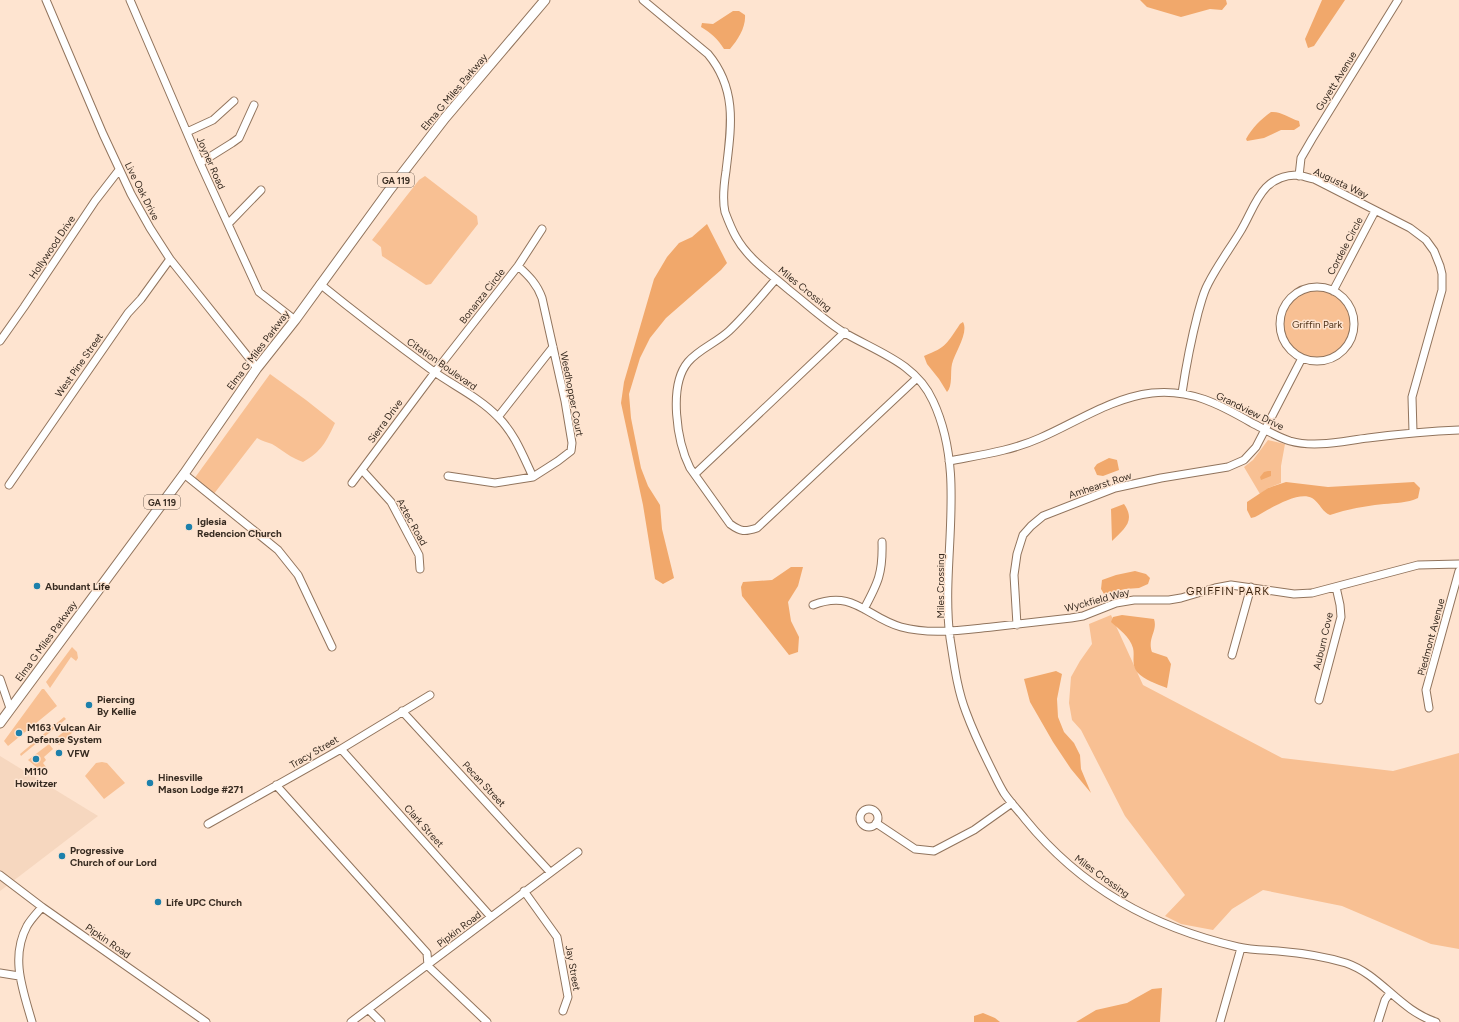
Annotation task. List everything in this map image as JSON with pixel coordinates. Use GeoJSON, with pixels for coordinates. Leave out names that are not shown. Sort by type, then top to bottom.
{"type":"FeatureCollection","features":[{"type":"Feature","properties":{"kind":"main road","name":"Elma G Miles Parkway"},"geometry":{"type":"LineString","coordinates":[[0,723],[184,474],[257,368],[295,320],[413,158],[545,0]]}},
{"type":"Feature","properties":{"kind":"street","name":"Live Oak Drive"},"geometry":{"type":"LineString","coordinates":[[46,0],[119,170],[150,228],[170,259],[257,368]]}},
{"type":"Feature","properties":{"kind":"street","name":"Joyner Road"},"geometry":{"type":"LineString","coordinates":[[130,0],[200,163],[259,292],[295,320]]}},
{"type":"Feature","properties":{"kind":"street","name":"Miles Crossing"},"geometry":{"type":"LineString","coordinates":[[643,0],[708,54],[716,64],[722,76],[728,93],[731,112],[725,180],[725,211],[739,243],[747,253],[776,279],[830,323],[903,364],[929,393],[935,405],[943,430],[949,461],[952,517],[948,595],[950,631],[956,676],[965,710],[981,749],[1003,792],[1041,838],[1076,871],[1130,908],[1170,927],[1240,948],[1304,953],[1331,958],[1356,966],[1372,976],[1399,1002],[1425,1018],[1436,1022]]}},
{"type":"Feature","properties":{"kind":"street","name":"Guyett Avenue"},"geometry":{"type":"LineString","coordinates":[[1299,176],[1301,158],[1398,0]]}},
{"type":"Feature","properties":{"kind":"street"},"geometry":{"type":"LineString","coordinates":[[187,132],[213,120],[234,101]]}},
{"type":"Feature","properties":{"kind":"street"},"geometry":{"type":"LineString","coordinates":[[200,163],[238,138],[254,105]]}},
{"type":"Feature","properties":{"kind":"street","name":"Hollywood Drive"},"geometry":{"type":"LineString","coordinates":[[1,337],[95,201],[119,170]]}},
{"type":"Feature","properties":{"kind":"street","name":"Augusta Way"},"geometry":{"type":"LineString","coordinates":[[1182,393],[1190,342],[1202,298],[1213,274],[1244,226],[1254,204],[1262,192],[1270,184],[1280,178],[1299,176],[1314,179],[1410,228],[1426,240],[1434,251],[1442,274],[1442,290],[1412,397],[1414,432]]}},
{"type":"Feature","properties":{"kind":"street"},"geometry":{"type":"LineString","coordinates":[[228,224],[261,190]]}},
{"type":"Feature","properties":{"kind":"street","name":"Cordele Circle"},"geometry":{"type":"LineString","coordinates":[[1333,291],[1375,210]]}},
{"type":"Feature","properties":{"kind":"street","name":"Bonanza Circle"},"geometry":{"type":"LineString","coordinates":[[435,372],[518,266],[542,229]]}},
{"type":"Feature","properties":{"kind":"street","name":"West Pine Street"},"geometry":{"type":"LineString","coordinates":[[8,485],[128,313],[141,299],[170,259]]}},
{"type":"Feature","properties":{"kind":"street","name":"Weedhopper Court"},"geometry":{"type":"LineString","coordinates":[[448,476],[495,483],[533,477],[571,451],[572,443],[565,401],[542,298],[534,281],[518,266]]}},
{"type":"Feature","properties":{"kind":"street"},"geometry":{"type":"LineString","coordinates":[[776,279],[734,327],[696,354],[687,363],[680,376],[677,392],[676,405],[679,428],[687,461],[730,524],[738,530],[747,531],[757,528],[917,378]]}},
{"type":"Feature","properties":{"kind":"street","name":"Citation Boulevard"},"geometry":{"type":"LineString","coordinates":[[320,284],[435,372],[471,396],[498,417],[514,437],[533,477]]}},
{"type":"Feature","properties":{"kind":"street","name":"Cordele Circle"},"geometry":{"type":"LineString","coordinates":[[1311,288],[1319,288],[1333,291],[1344,299],[1351,310],[1353,322],[1350,338],[1341,351],[1327,360],[1314,361],[1302,358],[1289,348],[1282,335],[1281,318],[1285,306],[1294,295],[1301,291],[1311,288]]}},
{"type":"Feature","properties":{"kind":"street"},"geometry":{"type":"LineString","coordinates":[[695,474],[844,332]]}},
{"type":"Feature","properties":{"kind":"street"},"geometry":{"type":"LineString","coordinates":[[498,417],[553,347]]}},
{"type":"Feature","properties":{"kind":"street"},"geometry":{"type":"LineString","coordinates":[[1265,430],[1302,358]]}},
{"type":"Feature","properties":{"kind":"street","name":"Sierra Drive"},"geometry":{"type":"LineString","coordinates":[[352,483],[435,372]]}},
{"type":"Feature","properties":{"kind":"street","name":"Grandview Drive"},"geometry":{"type":"LineString","coordinates":[[949,461],[1009,450],[1025,445],[1121,400],[1152,393],[1182,393],[1212,402],[1289,441],[1306,444],[1325,444],[1414,432],[1459,430]]}},
{"type":"Feature","properties":{"kind":"street","name":"Amhearst Row"},"geometry":{"type":"LineString","coordinates":[[1017,624],[1014,575],[1016,554],[1024,535],[1031,526],[1043,516],[1115,488],[1147,480],[1228,467],[1237,464],[1247,458],[1254,451],[1265,430]]}},
{"type":"Feature","properties":{"kind":"street","name":"Aztec Road"},"geometry":{"type":"LineString","coordinates":[[362,470],[391,502],[419,555],[420,569]]}},
{"type":"Feature","properties":{"kind":"street"},"geometry":{"type":"LineString","coordinates":[[184,474],[278,550],[298,575],[332,646]]}},
{"type":"Feature","properties":{"kind":"street"},"geometry":{"type":"LineString","coordinates":[[864,609],[877,586],[881,569],[882,542]]}},
{"type":"Feature","properties":{"kind":"street","name":"Wyckfield Way"},"geometry":{"type":"LineString","coordinates":[[813,606],[826,600],[840,600],[853,603],[901,627],[926,631],[950,631],[1083,616],[1116,603],[1134,600],[1169,600],[1231,585],[1294,594],[1312,593],[1418,564],[1459,564]]}},
{"type":"Feature","properties":{"kind":"street","name":"Piedmont Avenue"},"geometry":{"type":"LineString","coordinates":[[1429,708],[1426,690],[1459,571]]}},
{"type":"Feature","properties":{"kind":"street"},"geometry":{"type":"LineString","coordinates":[[1232,655],[1251,587]]}},
{"type":"Feature","properties":{"kind":"street","name":"Auburn Cove"},"geometry":{"type":"LineString","coordinates":[[1319,700],[1340,618],[1340,605],[1336,587]]}},
{"type":"Feature","properties":{"kind":"street"},"geometry":{"type":"LineString","coordinates":[[0,679],[10,708]]}},
{"type":"Feature","properties":{"kind":"street","name":"Tracy Street"},"geometry":{"type":"LineString","coordinates":[[208,824],[340,749],[430,695]]}},
{"type":"Feature","properties":{"kind":"street","name":"Pecan Street"},"geometry":{"type":"LineString","coordinates":[[402,711],[550,872]]}},
{"type":"Feature","properties":{"kind":"street","name":"Clark Street"},"geometry":{"type":"LineString","coordinates":[[340,749],[491,917]]}},
{"type":"Feature","properties":{"kind":"street"},"geometry":{"type":"LineString","coordinates":[[276,785],[427,953],[428,966],[487,1022]]}},
{"type":"Feature","properties":{"kind":"street"},"geometry":{"type":"LineString","coordinates":[[876,823],[915,849],[934,851],[974,830],[1012,803]]}},
{"type":"Feature","properties":{"kind":"street","name":"Pipkin Road"},"geometry":{"type":"LineString","coordinates":[[351,1022],[428,966],[524,891],[578,852]]}},
{"type":"Feature","properties":{"kind":"street","name":"Pipkin Road"},"geometry":{"type":"LineString","coordinates":[[0,874],[42,906],[206,1022]]}},
{"type":"Feature","properties":{"kind":"street","name":"Jay Street"},"geometry":{"type":"LineString","coordinates":[[524,891],[557,937],[568,997],[564,1011]]}},
{"type":"Feature","properties":{"kind":"street"},"geometry":{"type":"LineString","coordinates":[[32,1022],[19,976],[18,957],[27,926],[42,906]]}},
{"type":"Feature","properties":{"kind":"street"},"geometry":{"type":"LineString","coordinates":[[1220,1022],[1240,948]]}},
{"type":"Feature","properties":{"kind":"street"},"geometry":{"type":"LineString","coordinates":[[0,973],[19,976]]}},
{"type":"Feature","properties":{"kind":"street"},"geometry":{"type":"LineString","coordinates":[[1378,1022],[1385,1000],[1390,993]]}},
{"type":"Feature","properties":{"kind":"street"},"geometry":{"type":"LineString","coordinates":[[369,1010],[381,1022]]}},
{"type":"Feature","properties":{"kind":"shaded area"},"geometry":{"type":"Polygon","coordinates":[[[1140,0],[1226,0],[1227,4],[1222,10],[1210,9],[1181,17],[1147,7],[1140,0]]]}},
{"type":"Feature","properties":{"kind":"shaded area"},"geometry":{"type":"Polygon","coordinates":[[[1322,0],[1345,0],[1314,46],[1308,48],[1305,39],[1322,0]]]}},
{"type":"Feature","properties":{"kind":"shaded area"},"geometry":{"type":"Polygon","coordinates":[[[733,11],[739,11],[745,15],[745,20],[739,37],[730,49],[724,49],[714,36],[701,27],[702,23],[713,24],[733,11]]]}},
{"type":"Feature","properties":{"kind":"shaded area"},"geometry":{"type":"Polygon","coordinates":[[[1271,112],[1282,114],[1299,121],[1300,126],[1294,130],[1281,130],[1264,138],[1247,141],[1246,139],[1248,135],[1254,127],[1271,112]]]}},
{"type":"Feature","properties":{"kind":"shaded area"},"geometry":{"type":"Polygon","coordinates":[[[707,224],[727,263],[666,318],[650,338],[640,358],[629,394],[631,418],[641,468],[648,486],[660,505],[662,529],[674,578],[663,584],[655,579],[643,505],[621,403],[624,382],[654,279],[667,257],[679,243],[692,237],[707,224]]]}},
{"type":"Feature","properties":{"kind":"shaded area"},"geometry":{"type":"Polygon","coordinates":[[[963,322],[963,337],[951,367],[951,383],[947,392],[927,364],[924,356],[938,350],[946,344],[963,322]]]}},
{"type":"Feature","properties":{"kind":"shaded area"},"geometry":{"type":"Polygon","coordinates":[[[1109,458],[1117,460],[1119,470],[1103,476],[1097,475],[1094,468],[1097,464],[1109,458]]]}},
{"type":"Feature","properties":{"kind":"shaded area"},"geometry":{"type":"Polygon","coordinates":[[[1271,471],[1271,476],[1261,480],[1260,477],[1264,472],[1271,471]]]}},
{"type":"Feature","properties":{"kind":"shaded area"},"geometry":{"type":"Polygon","coordinates":[[[1286,482],[1328,487],[1414,482],[1420,488],[1418,498],[1410,501],[1363,507],[1330,515],[1327,514],[1312,498],[1306,496],[1299,497],[1283,502],[1251,518],[1247,510],[1247,502],[1268,488],[1286,482]]]}},
{"type":"Feature","properties":{"kind":"shaded area"},"geometry":{"type":"Polygon","coordinates":[[[1124,504],[1129,515],[1129,520],[1124,529],[1112,541],[1111,509],[1124,504]]]}},
{"type":"Feature","properties":{"kind":"shaded area"},"geometry":{"type":"Polygon","coordinates":[[[791,567],[803,567],[798,586],[788,602],[791,621],[799,637],[798,652],[789,655],[742,596],[741,587],[743,582],[772,580],[791,567]]]}},
{"type":"Feature","properties":{"kind":"shaded area"},"geometry":{"type":"Polygon","coordinates":[[[1135,571],[1146,574],[1150,578],[1148,584],[1139,588],[1125,589],[1104,594],[1101,589],[1102,580],[1135,571]]]}},
{"type":"Feature","properties":{"kind":"shaded area"},"geometry":{"type":"Polygon","coordinates":[[[1122,615],[1154,619],[1155,627],[1151,643],[1152,652],[1167,657],[1171,664],[1167,688],[1147,680],[1135,669],[1132,644],[1111,622],[1113,617],[1122,615]]]}},
{"type":"Feature","properties":{"kind":"shaded area"},"geometry":{"type":"Polygon","coordinates":[[[1056,671],[1062,674],[1057,699],[1058,717],[1064,732],[1074,743],[1080,755],[1081,769],[1091,793],[1071,769],[1053,742],[1030,702],[1024,679],[1056,671]]]}},
{"type":"Feature","properties":{"kind":"shaded area"},"geometry":{"type":"Polygon","coordinates":[[[0,756],[98,816],[0,891],[0,756]]]}},
{"type":"Feature","properties":{"kind":"shaded area"},"geometry":{"type":"Polygon","coordinates":[[[1162,988],[1160,1022],[1076,1022],[1096,1010],[1127,1003],[1152,989],[1162,988]]]}},
{"type":"Feature","properties":{"kind":"shaded area"},"geometry":{"type":"Polygon","coordinates":[[[983,1013],[1000,1022],[974,1022],[974,1016],[983,1013]]]}},
{"type":"Feature","properties":{"kind":"green space"},"geometry":{"type":"Polygon","coordinates":[[[425,176],[477,216],[478,224],[431,284],[426,285],[382,256],[381,247],[372,240],[419,180],[425,176]]]}},
{"type":"Feature","properties":{"kind":"green space","name":"Griffin Park"},"geometry":{"type":"Polygon","coordinates":[[[1317,290],[1330,293],[1341,300],[1348,311],[1351,324],[1348,337],[1341,348],[1330,355],[1317,358],[1304,355],[1293,348],[1286,337],[1283,324],[1286,311],[1293,300],[1304,293],[1317,290]]]}},
{"type":"Feature","properties":{"kind":"green space"},"geometry":{"type":"Polygon","coordinates":[[[270,374],[335,423],[329,436],[323,446],[315,454],[303,462],[272,444],[257,438],[213,495],[194,479],[270,374]]]}},
{"type":"Feature","properties":{"kind":"green space"},"geometry":{"type":"Polygon","coordinates":[[[1268,440],[1285,444],[1281,466],[1281,483],[1268,488],[1260,494],[1244,467],[1253,460],[1268,440]]]}},
{"type":"Feature","properties":{"kind":"green space"},"geometry":{"type":"Polygon","coordinates":[[[1111,615],[1143,685],[1282,758],[1393,771],[1459,753],[1459,949],[1431,944],[1342,906],[1263,890],[1232,909],[1213,930],[1181,924],[1165,916],[1185,895],[1125,816],[1081,730],[1072,720],[1069,703],[1071,677],[1092,644],[1089,624],[1111,615]]]}},
{"type":"Feature","properties":{"kind":"green space"},"geometry":{"type":"Polygon","coordinates":[[[72,647],[77,652],[78,658],[76,661],[71,657],[50,688],[46,682],[72,647]]]}},
{"type":"Feature","properties":{"kind":"green space"},"geometry":{"type":"Polygon","coordinates":[[[42,689],[44,689],[57,706],[8,746],[4,741],[42,689]]]}},
{"type":"Feature","properties":{"kind":"green space"},"geometry":{"type":"Polygon","coordinates":[[[64,717],[66,719],[21,756],[20,754],[64,717]]]}},
{"type":"Feature","properties":{"kind":"green space"},"geometry":{"type":"Polygon","coordinates":[[[68,728],[71,728],[74,731],[59,745],[54,740],[68,728]]]}},
{"type":"Feature","properties":{"kind":"green space"},"geometry":{"type":"Polygon","coordinates":[[[49,744],[53,749],[44,757],[46,760],[43,763],[46,767],[41,771],[28,760],[49,744]]]}},
{"type":"Feature","properties":{"kind":"green space"},"geometry":{"type":"Polygon","coordinates":[[[96,763],[107,763],[125,783],[104,799],[85,776],[96,763]]]}},
{"type":"Feature","properties":{"kind":"place","name":"Iglesia Redencion Church"},"geometry":{"type":"Point","coordinates":[189,527]}},
{"type":"Feature","properties":{"kind":"place","name":"Abundant Life"},"geometry":{"type":"Point","coordinates":[37,586]}},
{"type":"Feature","properties":{"kind":"place","name":"Piercing By Kellie"},"geometry":{"type":"Point","coordinates":[89,705]}},
{"type":"Feature","properties":{"kind":"place","name":"M163 Vulcan Air Defense System"},"geometry":{"type":"Point","coordinates":[19,733]}},
{"type":"Feature","properties":{"kind":"place","name":"VFW"},"geometry":{"type":"Point","coordinates":[59,753]}},
{"type":"Feature","properties":{"kind":"place","name":"M110 Howitzer"},"geometry":{"type":"Point","coordinates":[36,759]}},
{"type":"Feature","properties":{"kind":"place","name":"Hinesville Mason Lodge #271"},"geometry":{"type":"Point","coordinates":[150,783]}},
{"type":"Feature","properties":{"kind":"place","name":"Progressive Church of our Lord"},"geometry":{"type":"Point","coordinates":[62,856]}},
{"type":"Feature","properties":{"kind":"place","name":"Life UPC Church"},"geometry":{"type":"Point","coordinates":[158,902]}},
{"type":"Feature","properties":{"kind":"district","name":"GRIFFIN PARK"},"geometry":{"type":"Point","coordinates":[1228,591]}}]}
